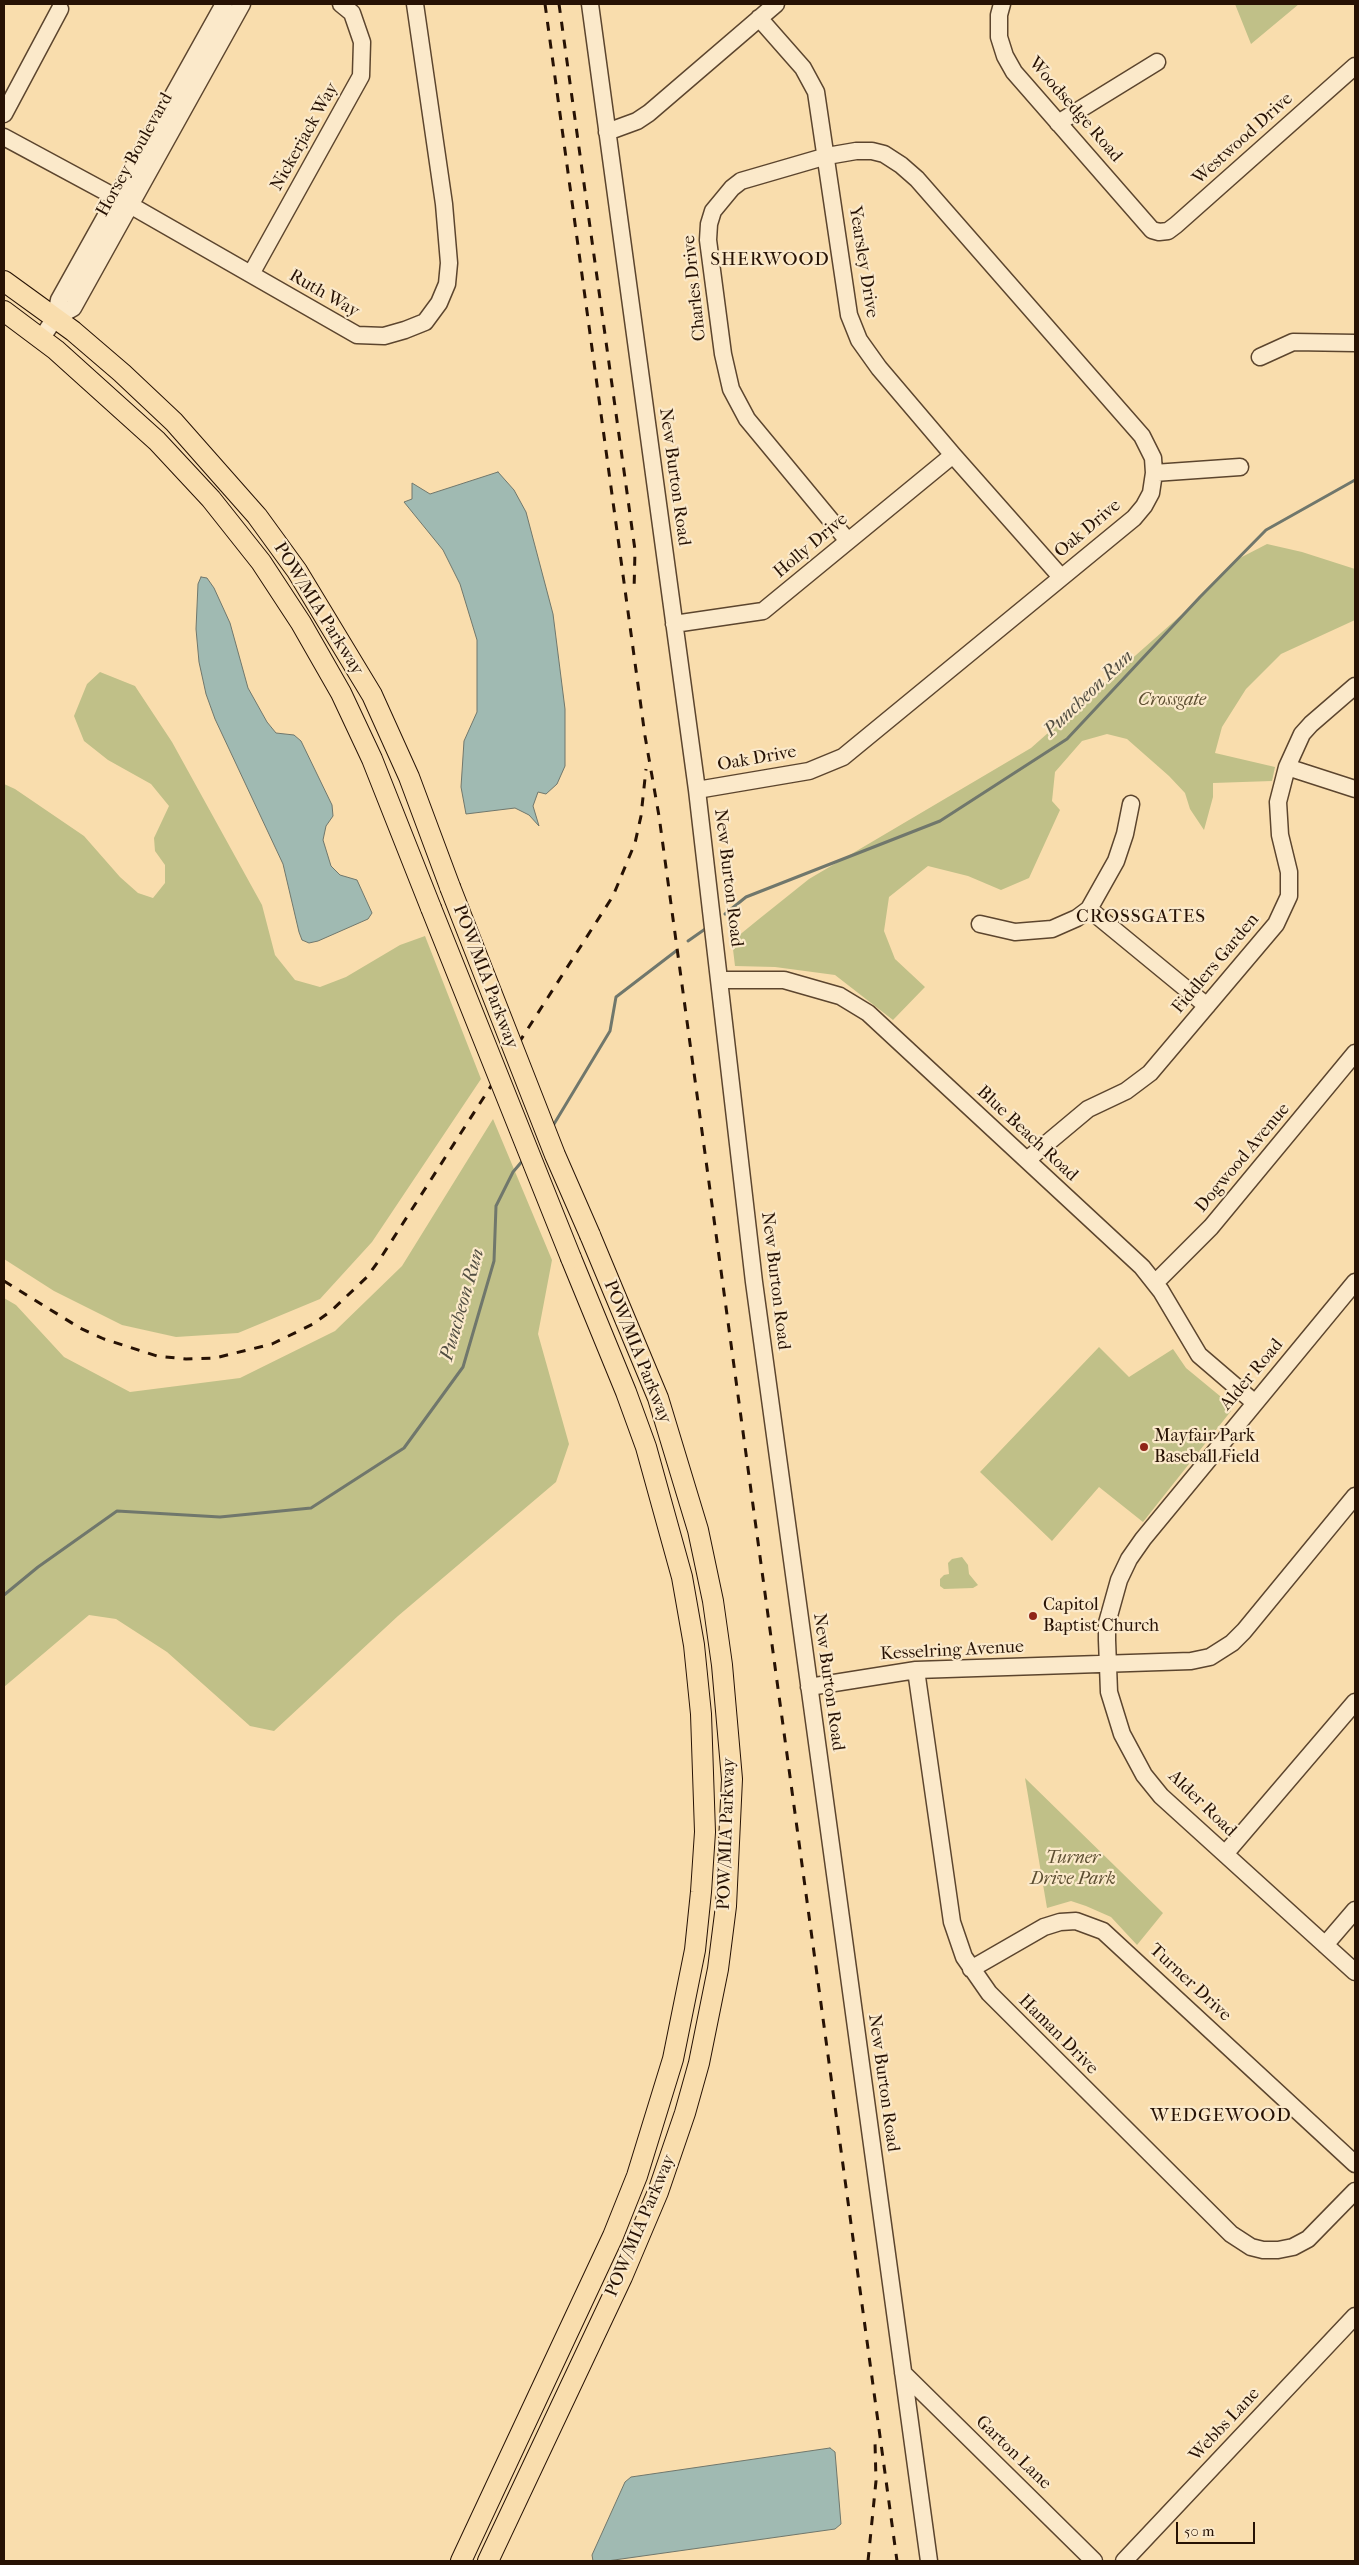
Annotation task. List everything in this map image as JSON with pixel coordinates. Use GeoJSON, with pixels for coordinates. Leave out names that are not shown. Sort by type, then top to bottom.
{"type":"FeatureCollection","features":[{"type":"Feature","properties":{"kind":"main road","name":"POW/MIA Parkway"},"geometry":{"type":"LineString","coordinates":[[4,281],[55,318],[122,373],[174,422],[251,509],[297,571],[372,695],[409,778],[541,1120],[658,1398],[693,1512],[714,1601],[722,1665],[732,1779],[726,1906],[706,2030],[685,2114],[670,2160],[622,2277],[488,2561]]}},
{"type":"Feature","properties":{"kind":"main road","name":"POW/MIA Parkway"},"geometry":{"type":"LineString","coordinates":[[4,311],[41,339],[109,396],[157,441],[211,499],[261,562],[301,623],[341,693],[372,759],[622,1383],[646,1447],[682,1577],[694,1645],[701,1714],[705,1832],[695,1950],[673,2059],[657,2117],[637,2176],[613,2236],[461,2561]]}},
{"type":"Feature","properties":{"kind":"street","name":"Horsey Boulevard"},"geometry":{"type":"LineString","coordinates":[[41,339],[55,318],[73,308],[123,201],[224,4]]}},
{"type":"Feature","properties":{"kind":"street","name":"Horsey Boulevard"},"geometry":{"type":"LineString","coordinates":[[123,201],[242,4]]}},
{"type":"Feature","properties":{"kind":"street","name":"Ruth Way"},"geometry":{"type":"LineString","coordinates":[[4,137],[123,201],[357,336],[384,336],[405,330],[425,322],[439,303],[446,284],[449,263],[444,204],[415,4]]}},
{"type":"Feature","properties":{"kind":"street","name":"New Burton Road"},"geometry":{"type":"LineString","coordinates":[[590,4],[697,790],[721,980],[754,1282],[808,1688],[929,2561]]}},
{"type":"Feature","properties":{"kind":"street"},"geometry":{"type":"LineString","coordinates":[[607,132],[638,121],[649,113],[776,4]]}},
{"type":"Feature","properties":{"kind":"street","name":"Woodsedge Road"},"geometry":{"type":"LineString","coordinates":[[1002,4],[999,15],[999,37],[1005,56],[1014,72],[1152,230]]}},
{"type":"Feature","properties":{"kind":"street","name":"Nickerjack Way"},"geometry":{"type":"LineString","coordinates":[[251,274],[361,76],[362,42],[346,8]]}},
{"type":"Feature","properties":{"kind":"street"},"geometry":{"type":"LineString","coordinates":[[4,114],[60,9]]}},
{"type":"Feature","properties":{"kind":"street","name":"Yearsley Drive"},"geometry":{"type":"LineString","coordinates":[[759,18],[811,79],[820,106],[852,327],[879,368],[1061,577]]}},
{"type":"Feature","properties":{"kind":"street"},"geometry":{"type":"LineString","coordinates":[[1058,123],[1157,62]]}},
{"type":"Feature","properties":{"kind":"street","name":"Westwood Drive"},"geometry":{"type":"LineString","coordinates":[[1152,230],[1168,230],[1176,225],[1355,66]]}},
{"type":"Feature","properties":{"kind":"street","name":"Oak Drive"},"geometry":{"type":"LineString","coordinates":[[697,790],[809,771],[835,761],[1134,518],[1144,506],[1151,493],[1154,473],[1153,458],[1142,436],[916,178],[901,164],[884,154],[872,151],[856,151],[827,156]]}},
{"type":"Feature","properties":{"kind":"street","name":"Charles Drive"},"geometry":{"type":"LineString","coordinates":[[827,156],[741,181],[732,188],[713,211],[709,224],[708,240],[723,354],[730,389],[747,419],[848,541]]}},
{"type":"Feature","properties":{"kind":"street"},"geometry":{"type":"LineString","coordinates":[[1260,357],[1293,342],[1330,341],[1355,343]]}},
{"type":"Feature","properties":{"kind":"street","name":"Holly Drive"},"geometry":{"type":"LineString","coordinates":[[674,624],[763,611],[953,455]]}},
{"type":"Feature","properties":{"kind":"street"},"geometry":{"type":"LineString","coordinates":[[1154,473],[1240,467]]}},
{"type":"Feature","properties":{"kind":"street","name":"Fiddlers Garden"},"geometry":{"type":"LineString","coordinates":[[1027,1160],[1088,1109],[1126,1091],[1150,1073],[1276,924],[1289,896],[1289,872],[1280,835],[1278,802],[1287,767],[1302,734],[1355,686]]}},
{"type":"Feature","properties":{"kind":"street"},"geometry":{"type":"LineString","coordinates":[[1287,767],[1355,789]]}},
{"type":"Feature","properties":{"kind":"street"},"geometry":{"type":"LineString","coordinates":[[980,924],[1016,932],[1052,929],[1077,918],[1089,909],[1116,861],[1125,834],[1131,804]]}},
{"type":"Feature","properties":{"kind":"street"},"geometry":{"type":"LineString","coordinates":[[1089,909],[1207,1006]]}},
{"type":"Feature","properties":{"kind":"street","name":"Blue Beach Road"},"geometry":{"type":"LineString","coordinates":[[721,980],[784,980],[840,996],[853,1003],[885,1028],[1142,1267],[1155,1283],[1199,1355],[1255,1403]]}},
{"type":"Feature","properties":{"kind":"street","name":"Dogwood Avenue"},"geometry":{"type":"LineString","coordinates":[[1155,1283],[1211,1227],[1355,1054]]}},
{"type":"Feature","properties":{"kind":"street","name":"Alder Road"},"geometry":{"type":"LineString","coordinates":[[1355,1282],[1157,1521],[1129,1559],[1119,1580],[1107,1623],[1109,1692],[1122,1734],[1144,1775],[1161,1796],[1355,1972]]}},
{"type":"Feature","properties":{"kind":"street","name":"Kesselring Avenue"},"geometry":{"type":"LineString","coordinates":[[808,1688],[916,1670],[1191,1661],[1210,1657],[1222,1650],[1244,1631],[1355,1496]]}},
{"type":"Feature","properties":{"kind":"street","name":"Haman Drive"},"geometry":{"type":"LineString","coordinates":[[916,1670],[952,1922],[971,1969],[989,1993],[1231,2234],[1251,2247],[1263,2250],[1278,2250],[1293,2247],[1308,2239],[1355,2191]]}},
{"type":"Feature","properties":{"kind":"street"},"geometry":{"type":"LineString","coordinates":[[1225,1854],[1355,1702]]}},
{"type":"Feature","properties":{"kind":"street"},"geometry":{"type":"LineString","coordinates":[[1325,1945],[1355,1910]]}},
{"type":"Feature","properties":{"kind":"street","name":"Turner Drive"},"geometry":{"type":"LineString","coordinates":[[971,1969],[1044,1928],[1076,1921],[1091,1925],[1114,1939],[1355,2164]]}},
{"type":"Feature","properties":{"kind":"street","name":"Webbs Lane"},"geometry":{"type":"LineString","coordinates":[[1124,2561],[1355,2316]]}},
{"type":"Feature","properties":{"kind":"street","name":"Garton Lane"},"geometry":{"type":"LineString","coordinates":[[903,2373],[1094,2561]]}},
{"type":"Feature","properties":{"kind":"green space"},"geometry":{"type":"Polygon","coordinates":[[[1235,4],[1299,4],[1251,44],[1235,4]]]}},
{"type":"Feature","properties":{"kind":"green space","name":"Crossgate"},"geometry":{"type":"Polygon","coordinates":[[[1267,544],[1302,552],[1355,569],[1355,620],[1281,654],[1246,689],[1222,727],[1215,753],[1275,767],[1272,781],[1213,783],[1213,797],[1204,830],[1190,809],[1185,793],[1169,776],[1127,739],[1107,734],[1082,741],[1055,772],[1052,801],[1060,810],[1029,878],[1001,890],[968,876],[928,866],[889,897],[884,931],[895,959],[925,987],[893,1020],[835,975],[775,967],[735,966],[732,941],[809,879],[1031,748],[1188,609],[1238,559],[1267,544]]]}},
{"type":"Feature","properties":{"kind":"green space"},"geometry":{"type":"Polygon","coordinates":[[[100,672],[135,686],[172,742],[262,905],[275,955],[295,980],[320,987],[346,977],[400,945],[425,936],[481,1079],[372,1242],[320,1299],[238,1333],[176,1337],[122,1325],[54,1291],[4,1259],[4,784],[15,789],[84,836],[120,877],[138,893],[153,898],[165,883],[165,865],[155,851],[154,838],[169,806],[151,784],[108,760],[84,741],[74,716],[87,684],[100,672]]]}},
{"type":"Feature","properties":{"kind":"green space"},"geometry":{"type":"Polygon","coordinates":[[[493,1119],[552,1260],[538,1334],[569,1444],[556,1482],[398,1616],[274,1731],[250,1726],[167,1652],[116,1619],[89,1615],[4,1687],[4,1298],[16,1305],[64,1357],[130,1392],[240,1378],[335,1331],[402,1266],[493,1119]]]}},
{"type":"Feature","properties":{"kind":"green space"},"geometry":{"type":"Polygon","coordinates":[[[1099,1347],[1129,1377],[1173,1349],[1186,1368],[1226,1401],[1231,1411],[1143,1522],[1099,1487],[1052,1541],[980,1472],[1099,1347]]]}},
{"type":"Feature","properties":{"kind":"green space"},"geometry":{"type":"Polygon","coordinates":[[[962,1557],[968,1565],[969,1574],[978,1585],[973,1588],[944,1589],[940,1586],[940,1579],[944,1575],[949,1574],[948,1563],[952,1559],[962,1557]]]}},
{"type":"Feature","properties":{"kind":"green space","name":"Turner Drive Park"},"geometry":{"type":"Polygon","coordinates":[[[1025,1778],[1163,1913],[1137,1945],[1111,1917],[1086,1906],[1071,1901],[1047,1908],[1025,1778]]]}},
{"type":"Feature","properties":{"kind":"water"},"geometry":{"type":"Polygon","coordinates":[[[498,472],[514,490],[526,512],[553,614],[565,709],[565,766],[557,784],[546,794],[538,792],[533,806],[539,826],[529,815],[515,808],[466,814],[461,787],[464,741],[477,712],[477,640],[460,584],[443,550],[404,502],[412,499],[412,483],[430,494],[498,472]]]}},
{"type":"Feature","properties":{"kind":"water"},"geometry":{"type":"Polygon","coordinates":[[[201,577],[207,578],[214,588],[230,623],[248,688],[267,722],[276,733],[294,735],[301,741],[332,805],[333,816],[326,826],[323,840],[331,866],[340,875],[357,880],[372,913],[368,919],[318,941],[309,943],[302,940],[283,864],[215,719],[206,694],[199,662],[196,629],[198,584],[201,577]]]}},
{"type":"Feature","properties":{"kind":"water"},"geometry":{"type":"Polygon","coordinates":[[[830,2448],[835,2452],[841,2524],[835,2529],[607,2561],[593,2561],[592,2555],[625,2482],[631,2477],[830,2448]]]}},
{"type":"Feature","properties":{"kind":"waterway","name":"Puncheon Run"},"geometry":{"type":"LineString","coordinates":[[725,914],[746,897],[940,821],[1067,739],[1200,597],[1266,530],[1355,480]]}},
{"type":"Feature","properties":{"kind":"waterway","name":"Puncheon Run"},"geometry":{"type":"LineString","coordinates":[[688,941],[708,927]]}},
{"type":"Feature","properties":{"kind":"waterway","name":"Puncheon Run"},"geometry":{"type":"LineString","coordinates":[[551,1129],[610,1031],[616,997],[676,951]]}},
{"type":"Feature","properties":{"kind":"waterway","name":"Puncheon Run"},"geometry":{"type":"LineString","coordinates":[[4,1595],[38,1567],[117,1511],[220,1517],[311,1508],[404,1448],[463,1367],[494,1261],[496,1206],[513,1172],[524,1159]]}},
{"type":"Feature","properties":{"kind":"railway"},"geometry":{"type":"LineString","coordinates":[[545,4],[645,736],[659,816],[897,2561]]}},
{"type":"Feature","properties":{"kind":"railway"},"geometry":{"type":"LineString","coordinates":[[559,4],[635,550],[634,592]]}},
{"type":"Feature","properties":{"kind":"railway"},"geometry":{"type":"LineString","coordinates":[[4,1281],[80,1328],[104,1339],[157,1356],[186,1359],[215,1358],[272,1344],[313,1324],[331,1311],[367,1277],[380,1259],[613,896],[635,843],[641,816],[646,769]]}},
{"type":"Feature","properties":{"kind":"railway"},"geometry":{"type":"LineString","coordinates":[[868,2561],[876,2481],[875,2442]]}},
{"type":"Feature","properties":{"kind":"place","name":"Mayfair Park Baseball Field"},"geometry":{"type":"Point","coordinates":[1144,1447]}},
{"type":"Feature","properties":{"kind":"place","name":"Capitol Baptist Church"},"geometry":{"type":"Point","coordinates":[1033,1616]}},
{"type":"Feature","properties":{"kind":"district","name":"SHERWOOD"},"geometry":{"type":"Point","coordinates":[770,260]}},
{"type":"Feature","properties":{"kind":"district","name":"CROSSGATES"},"geometry":{"type":"Point","coordinates":[1141,917]}},
{"type":"Feature","properties":{"kind":"district","name":"WEDGEWOOD"},"geometry":{"type":"Point","coordinates":[1221,2116]}}]}
